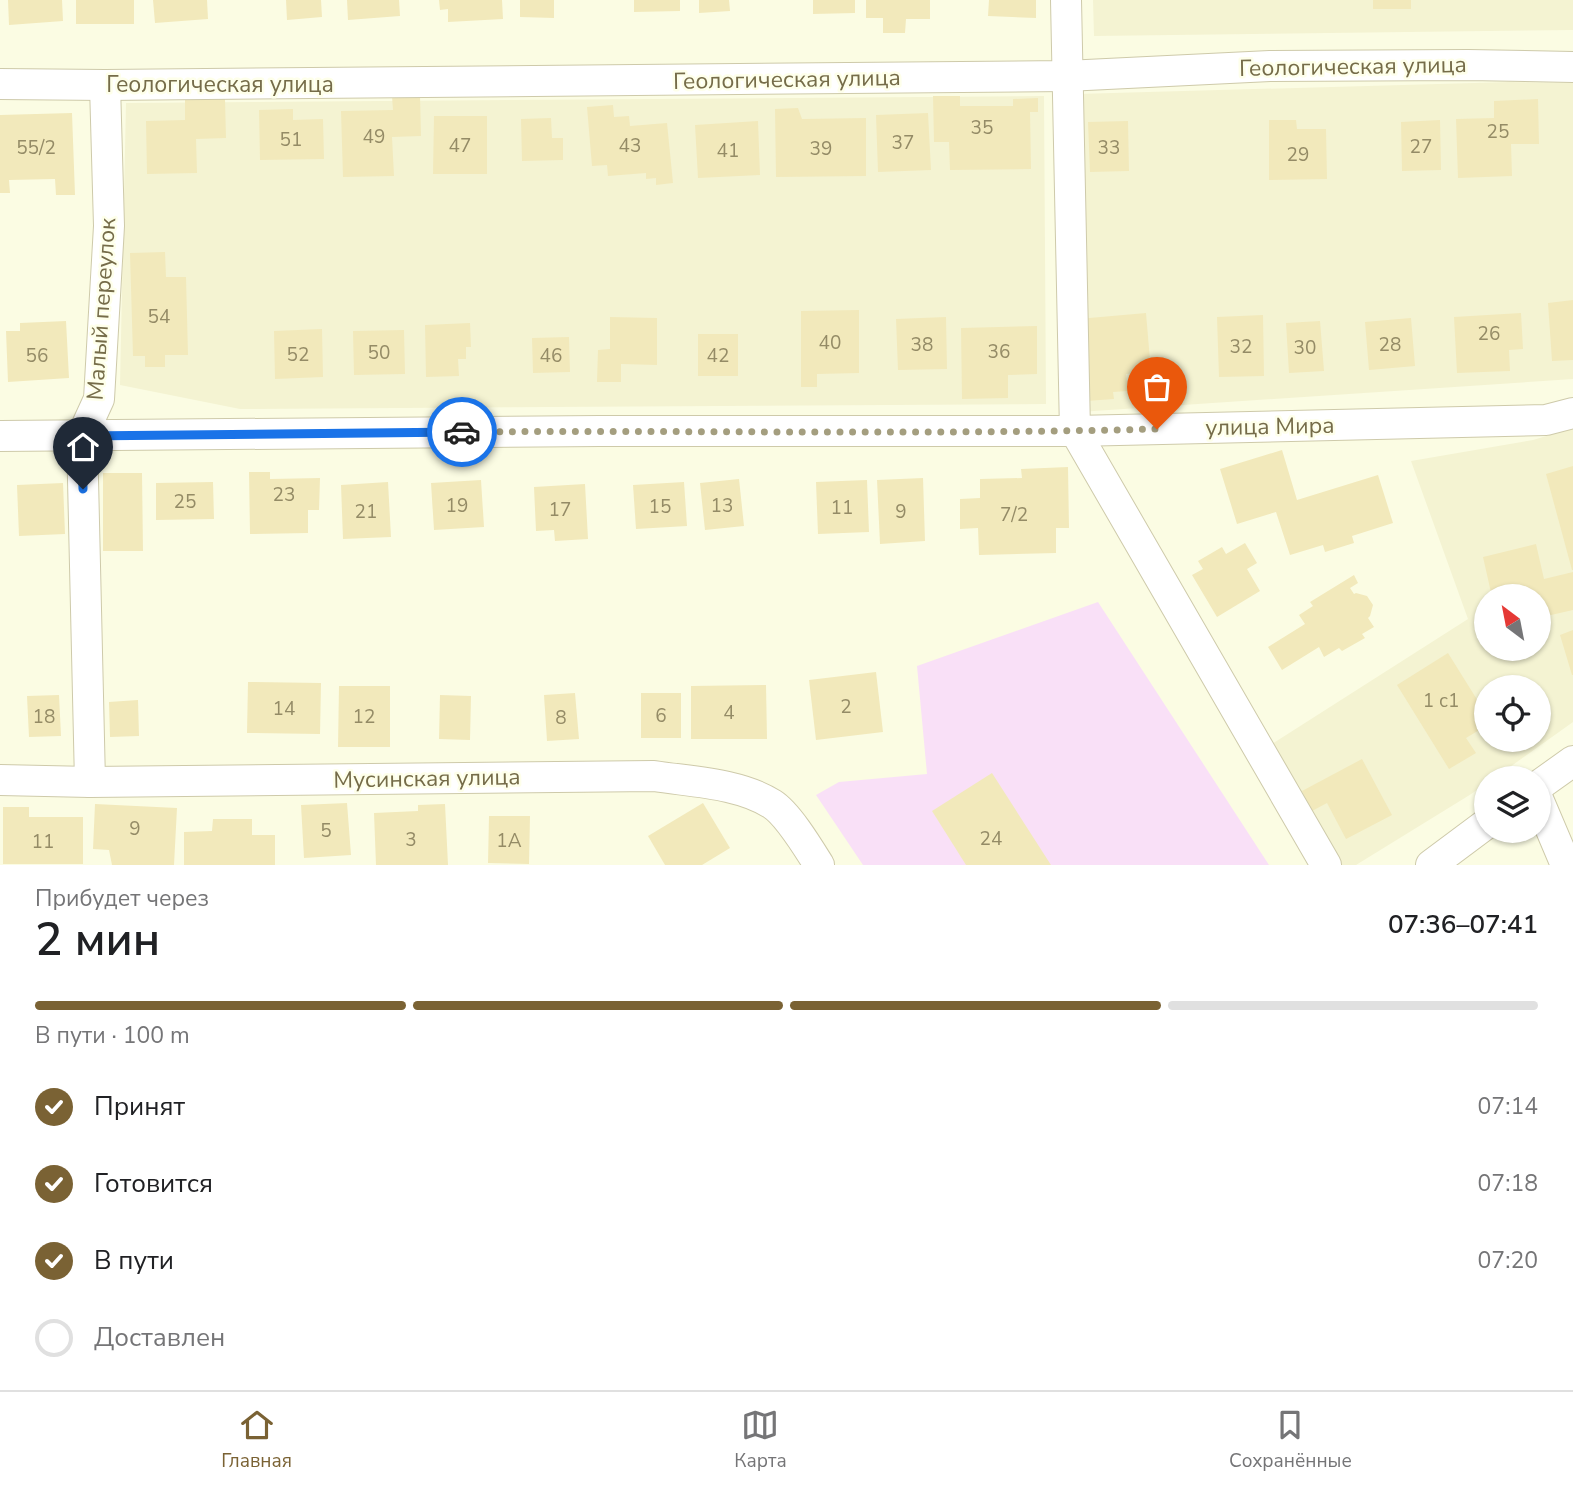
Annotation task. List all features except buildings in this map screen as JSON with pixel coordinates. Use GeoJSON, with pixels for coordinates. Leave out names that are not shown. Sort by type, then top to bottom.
{"type":"FeatureCollection","features":[{"type":"Feature","properties":{"kind":"street"},"geometry":{"type":"LineString","coordinates":[[1066,0],[1075,431],[1326,865]]}},
{"type":"Feature","properties":{"kind":"street","name":"Геологическая улица"},"geometry":{"type":"LineString","coordinates":[[0,85],[1066,76],[1270,66],[1573,67]]}},
{"type":"Feature","properties":{"kind":"street","name":"Малый переулок"},"geometry":{"type":"LineString","coordinates":[[90,782],[82,436],[99,399],[108,226],[104,85]]}},
{"type":"Feature","properties":{"kind":"street","name":"улица Мира"},"geometry":{"type":"LineString","coordinates":[[0,436],[600,431],[1075,431],[1546,420],[1573,414]]}},
{"type":"Feature","properties":{"kind":"street"},"geometry":{"type":"LineString","coordinates":[[1551,777],[1573,761]]}},
{"type":"Feature","properties":{"kind":"street","name":"Мусинская улица"},"geometry":{"type":"LineString","coordinates":[[0,780],[90,782],[654,776],[741,790],[774,805],[800,835],[819,865]]}},
{"type":"Feature","properties":{"kind":"street"},"geometry":{"type":"LineString","coordinates":[[1551,830],[1566,865]]}},
{"type":"Feature","properties":{"kind":"street"},"geometry":{"type":"LineString","coordinates":[[1430,865],[1474,833]]}},
{"type":"Feature","properties":{"kind":"shaded area"},"geometry":{"type":"Polygon","coordinates":[[[1093,0],[1573,0],[1573,30],[1094,36],[1093,0]]]}},
{"type":"Feature","properties":{"kind":"shaded area"},"geometry":{"type":"Polygon","coordinates":[[[1509,82],[1573,83],[1573,379],[1079,412],[1077,94],[1509,82]]]}},
{"type":"Feature","properties":{"kind":"shaded area"},"geometry":{"type":"Polygon","coordinates":[[[1044,96],[1046,404],[240,409],[120,385],[126,103],[1044,96]]]}},
{"type":"Feature","properties":{"kind":"shaded area"},"geometry":{"type":"Polygon","coordinates":[[[1573,428],[1573,722],[1551,738],[1551,675],[1474,675],[1474,752],[1531,752],[1511,766],[1474,766],[1474,792],[1356,865],[1338,865],[1269,746],[1468,619],[1411,461],[1533,440],[1573,428]]]}},
{"type":"Feature","properties":{"kind":"shaded area"},"geometry":{"type":"Polygon","coordinates":[[[1098,602],[1269,865],[863,865],[816,795],[839,782],[927,774],[917,666],[1098,602]]]}},
{"type":"Feature","properties":{"kind":"way so far"},"geometry":{"type":"LineString","coordinates":[[462,432],[1157,429]]}},
{"type":"Feature","properties":{"kind":"route"},"geometry":{"type":"LineString","coordinates":[[83,489],[82,436],[462,432]]}}]}
